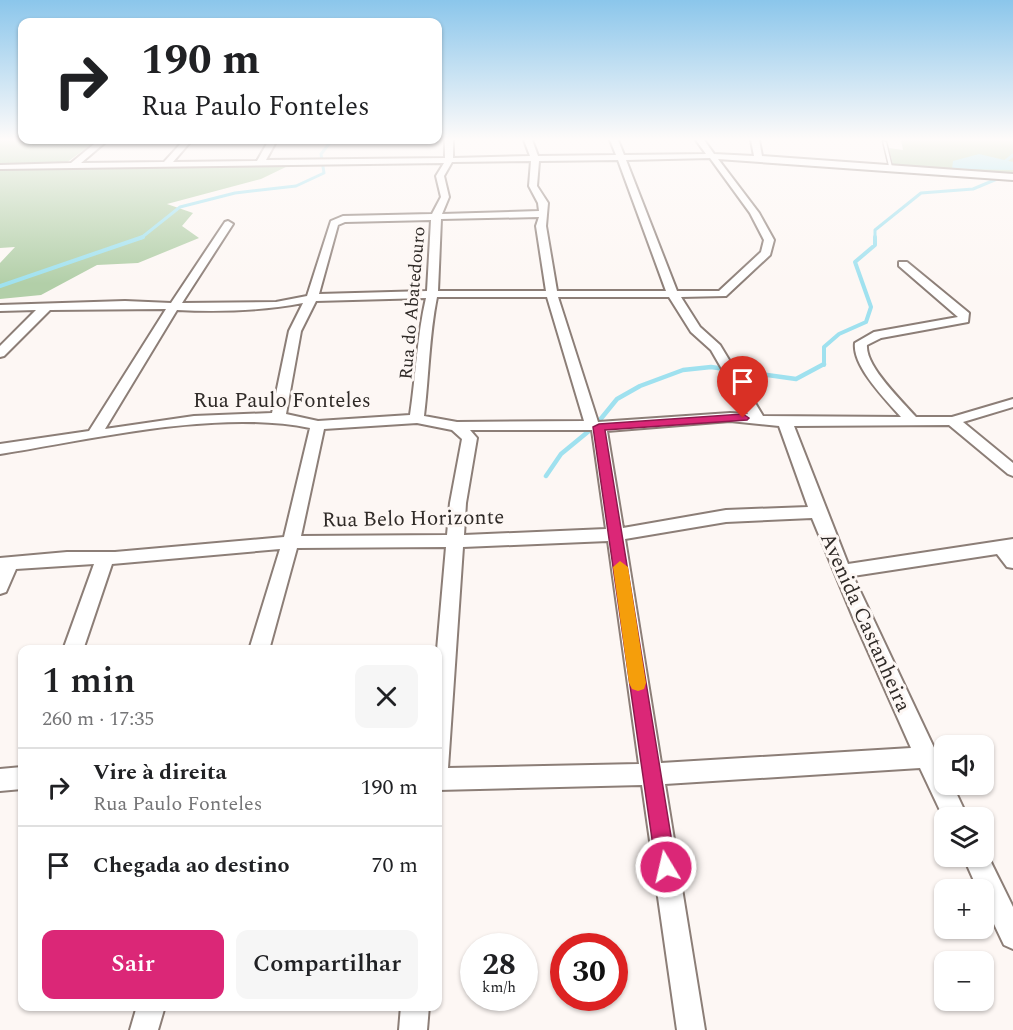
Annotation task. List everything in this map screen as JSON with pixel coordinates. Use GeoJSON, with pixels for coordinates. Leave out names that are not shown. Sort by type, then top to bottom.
{"type":"FeatureCollection","features":[{"type":"Feature","properties":{"kind":"street","name":"Rua do Abatedouro"},"geometry":{"type":"LineString","coordinates":[[417,419],[424,364],[425,327],[432,294],[436,218],[438,208],[445,197],[443,188]]}},
{"type":"Feature","properties":{"kind":"street"},"geometry":{"type":"LineString","coordinates":[[536,188],[543,203],[544,214],[541,226],[551,277],[552,295],[595,426],[615,535],[691,1030]]}},
{"type":"Feature","properties":{"kind":"street"},"geometry":{"type":"LineString","coordinates":[[632,188],[673,294],[695,328],[716,348],[757,418]]}},
{"type":"Feature","properties":{"kind":"street"},"geometry":{"type":"LineString","coordinates":[[0,308],[176,305],[214,308],[276,304],[312,298],[432,294],[722,294],[766,253],[769,240],[734,188]]}},
{"type":"Feature","properties":{"kind":"street"},"geometry":{"type":"LineString","coordinates":[[278,417],[295,331],[304,309],[312,298],[334,223],[344,219],[544,214]]}},
{"type":"Feature","properties":{"kind":"street"},"geometry":{"type":"LineString","coordinates":[[95,433],[128,374],[228,224]]}},
{"type":"Feature","properties":{"kind":"street"},"geometry":{"type":"LineString","coordinates":[[903,264],[963,313],[964,319],[878,335],[861,343],[860,352],[878,382],[913,422]]}},
{"type":"Feature","properties":{"kind":"street"},"geometry":{"type":"LineString","coordinates":[[0,353],[46,307]]}},
{"type":"Feature","properties":{"kind":"street"},"geometry":{"type":"LineString","coordinates":[[595,426],[730,417],[785,422],[952,422],[1013,403]]}},
{"type":"Feature","properties":{"kind":"street","name":"Rua Paulo Fonteles"},"geometry":{"type":"LineString","coordinates":[[0,449],[194,420],[278,417],[318,425],[417,419],[458,426],[595,426]]}},
{"type":"Feature","properties":{"kind":"street","name":"Avenida Castanheira"},"geometry":{"type":"LineString","coordinates":[[785,422],[816,512],[951,807]]}},
{"type":"Feature","properties":{"kind":"street"},"geometry":{"type":"LineString","coordinates":[[952,422],[1013,471]]}},
{"type":"Feature","properties":{"kind":"street"},"geometry":{"type":"LineString","coordinates":[[260,645],[290,542],[318,425]]}},
{"type":"Feature","properties":{"kind":"street"},"geometry":{"type":"LineString","coordinates":[[442,721],[458,541],[458,503],[470,438],[458,426]]}},
{"type":"Feature","properties":{"kind":"street","name":"Rua Belo Horizonte"},"geometry":{"type":"LineString","coordinates":[[5,564],[290,542],[458,541],[615,535],[726,516],[816,512]]}},
{"type":"Feature","properties":{"kind":"street"},"geometry":{"type":"LineString","coordinates":[[842,571],[1007,546],[1013,562]]}},
{"type":"Feature","properties":{"kind":"street"},"geometry":{"type":"LineString","coordinates":[[76,645],[105,558]]}},
{"type":"Feature","properties":{"kind":"street"},"geometry":{"type":"LineString","coordinates":[[0,587],[5,564]]}},
{"type":"Feature","properties":{"kind":"street"},"geometry":{"type":"LineString","coordinates":[[442,778],[651,774],[927,757]]}},
{"type":"Feature","properties":{"kind":"street"},"geometry":{"type":"LineString","coordinates":[[0,780],[18,778]]}},
{"type":"Feature","properties":{"kind":"street"},"geometry":{"type":"LineString","coordinates":[[980,867],[1013,936]]}},
{"type":"Feature","properties":{"kind":"street"},"geometry":{"type":"LineString","coordinates":[[144,1030],[150,1011]]}},
{"type":"Feature","properties":{"kind":"street"},"geometry":{"type":"LineString","coordinates":[[413,1030],[415,1011]]}},
{"type":"Feature","properties":{"kind":"green space"},"geometry":{"type":"Polygon","coordinates":[[[0,188],[227,188],[167,204],[193,213],[182,226],[199,238],[138,263],[97,265],[41,295],[0,299],[0,263],[15,247],[0,248],[0,188]]]}},
{"type":"Feature","properties":{"kind":"waterway"},"geometry":{"type":"LineString","coordinates":[[142,237],[180,207],[235,193],[278,188]]}},
{"type":"Feature","properties":{"kind":"waterway"},"geometry":{"type":"LineString","coordinates":[[824,364],[824,347],[839,334],[866,322],[871,307],[855,262],[875,245],[875,230],[921,193],[975,188]]}},
{"type":"Feature","properties":{"kind":"waterway"},"geometry":{"type":"LineString","coordinates":[[0,286],[142,237]]}},
{"type":"Feature","properties":{"kind":"waterway"},"geometry":{"type":"LineString","coordinates":[[546,476],[561,454],[595,426],[617,399],[640,386],[683,370],[711,367],[796,379],[824,364]]}},
{"type":"Feature","properties":{"kind":"slow traffic"},"geometry":{"type":"LineString","coordinates":[[620,567],[638,683]]}},
{"type":"Feature","properties":{"kind":"route"},"geometry":{"type":"LineString","coordinates":[[666,867],[599,427],[670,420],[743,418]]}}]}
